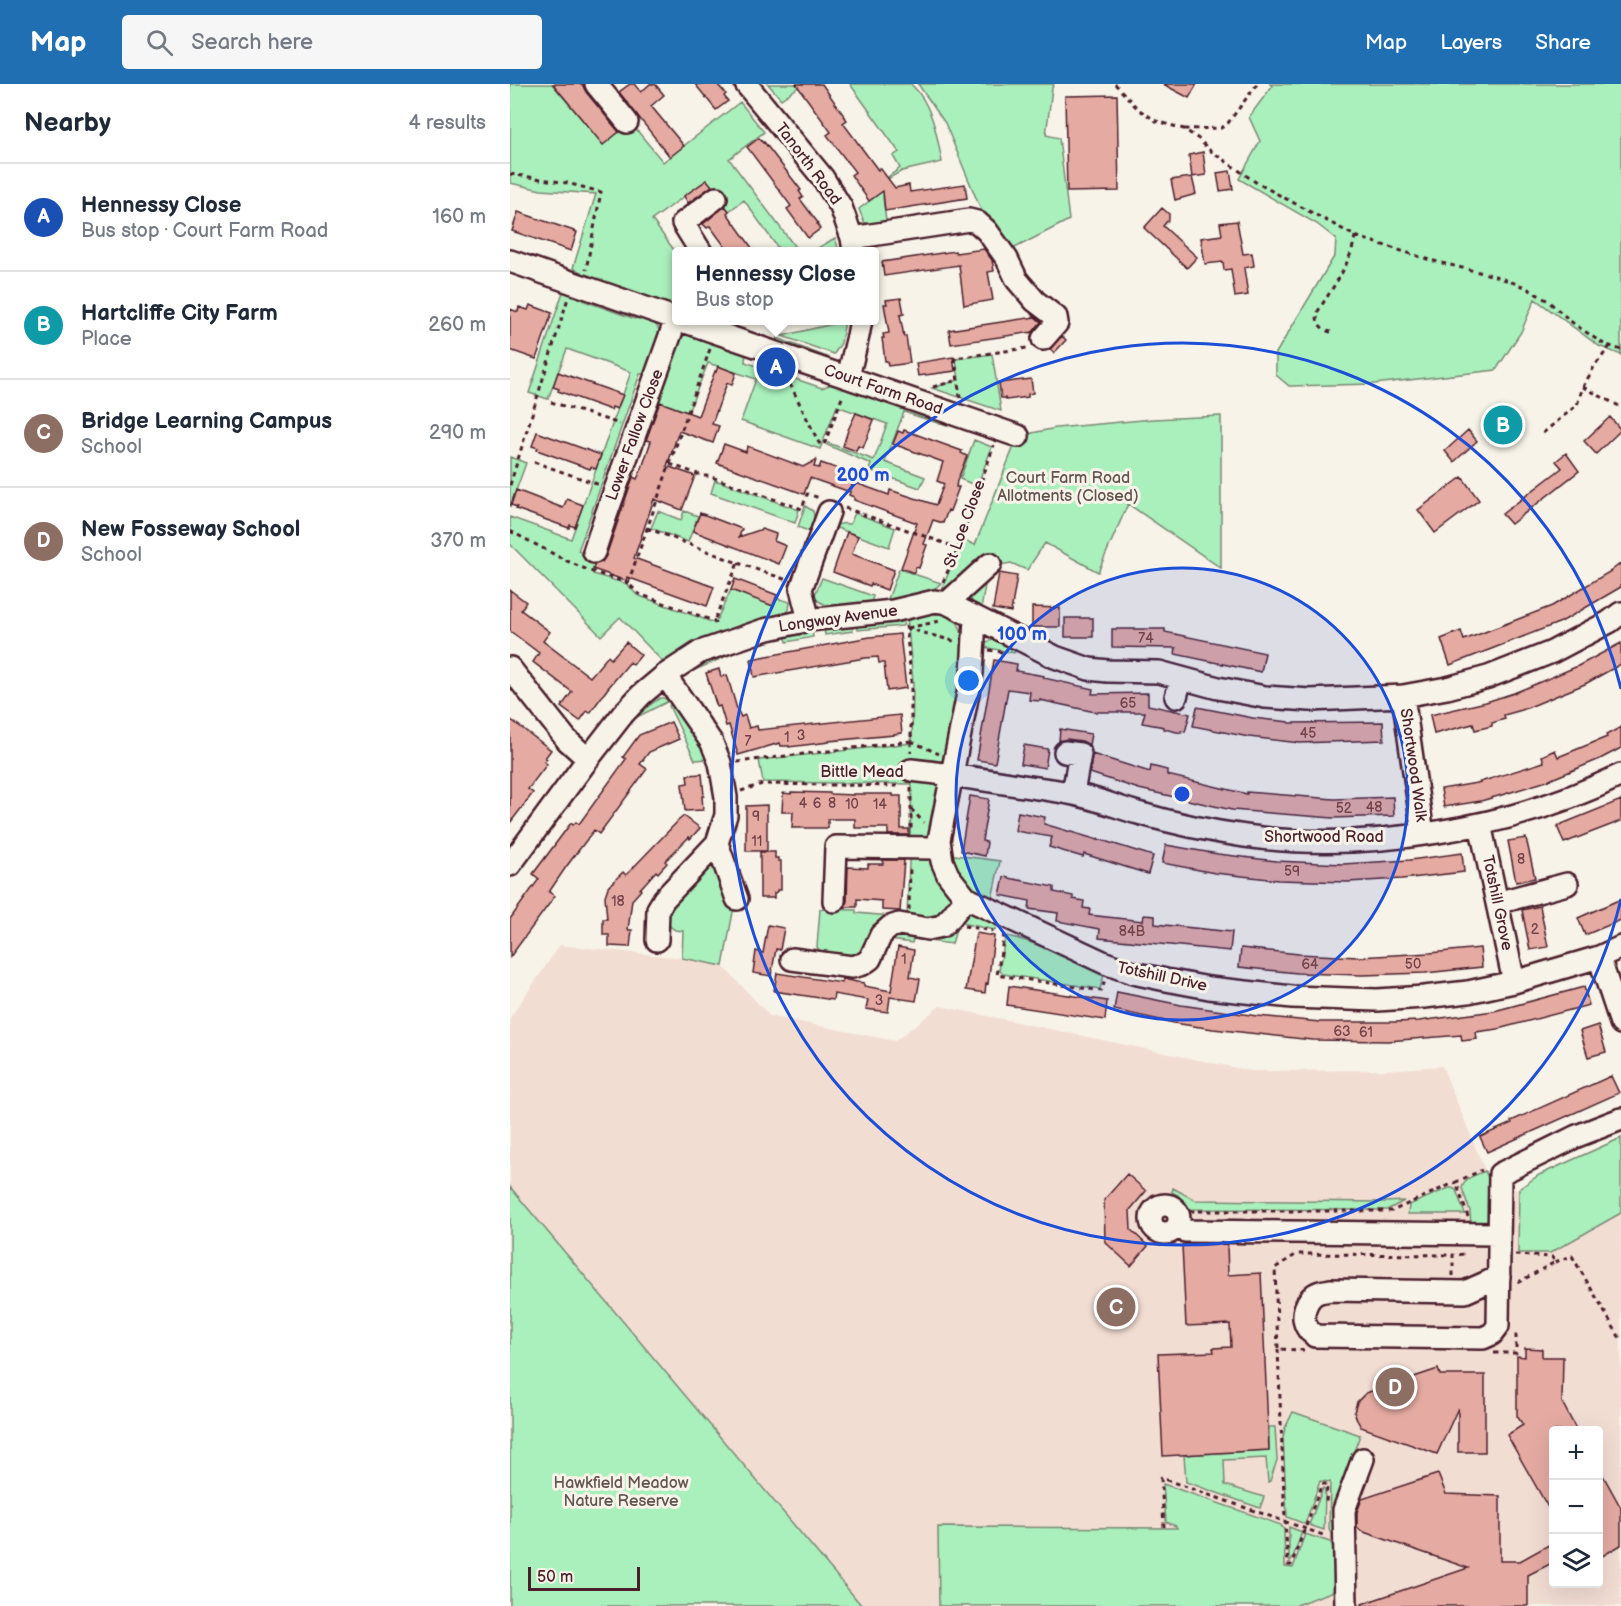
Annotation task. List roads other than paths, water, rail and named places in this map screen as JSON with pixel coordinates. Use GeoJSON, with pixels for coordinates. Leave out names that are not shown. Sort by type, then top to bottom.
{"type":"FeatureCollection","features":[{"type":"Feature","properties":{"kind":"street"},"geometry":{"type":"LineString","coordinates":[[596,84],[627,122]]}},
{"type":"Feature","properties":{"kind":"street","name":"Tanorth Road"},"geometry":{"type":"LineString","coordinates":[[746,84],[823,178],[841,207],[853,245]]}},
{"type":"Feature","properties":{"kind":"street"},"geometry":{"type":"LineString","coordinates":[[698,247],[682,223],[716,198]]}},
{"type":"Feature","properties":{"kind":"street"},"geometry":{"type":"LineString","coordinates":[[853,245],[969,220],[977,222],[987,231],[1007,259],[1017,280],[1035,301],[1056,317],[1057,323],[1043,339]]}},
{"type":"Feature","properties":{"kind":"street","name":"Court Farm Road"},"geometry":{"type":"LineString","coordinates":[[510,261],[672,318]]}},
{"type":"Feature","properties":{"kind":"street","name":"Lower Fallow Close"},"geometry":{"type":"LineString","coordinates":[[594,552],[676,325]]}},
{"type":"Feature","properties":{"kind":"street","name":"Court Farm Road"},"geometry":{"type":"LineString","coordinates":[[693,325],[846,385],[1018,436]]}},
{"type":"Feature","properties":{"kind":"street"},"geometry":{"type":"LineString","coordinates":[[846,385],[860,325]]}},
{"type":"Feature","properties":{"kind":"street"},"geometry":{"type":"LineString","coordinates":[[809,620],[801,589],[829,512]]}},
{"type":"Feature","properties":{"kind":"street","name":"St Loe Close"},"geometry":{"type":"LineString","coordinates":[[941,602],[990,564]]}},
{"type":"Feature","properties":{"kind":"street"},"geometry":{"type":"LineString","coordinates":[[941,602],[1063,661],[1089,669],[1159,672],[1178,687],[1218,688],[1265,697],[1310,700],[1403,696],[1488,677],[1552,652],[1609,622],[1621,613]]}},
{"type":"Feature","properties":{"kind":"street","name":"Longway Avenue"},"geometry":{"type":"LineString","coordinates":[[510,865],[623,714],[665,675],[700,652],[764,630],[809,620],[905,619],[941,602]]}},
{"type":"Feature","properties":{"kind":"street","name":"Totshill Drive"},"geometry":{"type":"LineString","coordinates":[[975,618],[972,673],[939,848],[948,875],[966,897],[999,924],[1133,973],[1166,980],[1230,990],[1304,997],[1377,1000],[1468,992],[1514,982],[1599,957],[1621,947]]}},
{"type":"Feature","properties":{"kind":"street"},"geometry":{"type":"LineString","coordinates":[[510,668],[567,740],[588,759]]}},
{"type":"Feature","properties":{"kind":"street"},"geometry":{"type":"LineString","coordinates":[[657,940],[658,909],[664,899],[717,843],[726,815],[726,797],[720,764],[712,743],[665,675]]}},
{"type":"Feature","properties":{"kind":"street","name":"Shortwood Walk"},"geometry":{"type":"LineString","coordinates":[[1403,696],[1423,834]]}},
{"type":"Feature","properties":{"kind":"street"},"geometry":{"type":"LineString","coordinates":[[1065,752],[1080,754],[1073,793]]}},
{"type":"Feature","properties":{"kind":"street","name":"Shortwood Road"},"geometry":{"type":"LineString","coordinates":[[911,770],[953,767],[1073,793],[1179,824],[1245,836],[1290,841],[1369,840],[1480,824],[1540,808],[1597,787],[1621,775]]}},
{"type":"Feature","properties":{"kind":"street","name":"Totshill Grove"},"geometry":{"type":"LineString","coordinates":[[1480,824],[1514,982]]}},
{"type":"Feature","properties":{"kind":"street"},"geometry":{"type":"LineString","coordinates":[[717,843],[737,899]]}},
{"type":"Feature","properties":{"kind":"street"},"geometry":{"type":"LineString","coordinates":[[834,901],[836,847],[939,848]]}},
{"type":"Feature","properties":{"kind":"street"},"geometry":{"type":"LineString","coordinates":[[1497,903],[1567,884]]}},
{"type":"Feature","properties":{"kind":"street"},"geometry":{"type":"LineString","coordinates":[[792,959],[852,968],[870,959],[881,935],[890,927],[899,924],[928,929],[942,926],[966,897]]}},
{"type":"Feature","properties":{"kind":"street"},"geometry":{"type":"LineString","coordinates":[[1599,957],[1621,1023]]}},
{"type":"Feature","properties":{"kind":"street"},"geometry":{"type":"LineString","coordinates":[[1507,1280],[1465,1292],[1330,1290],[1318,1292],[1310,1298],[1305,1307],[1304,1318],[1307,1328],[1315,1336],[1483,1338],[1492,1334],[1498,1326],[1507,1280],[1499,1234],[1500,1174],[1577,1136],[1621,1119]]}},
{"type":"Feature","properties":{"kind":"street"},"geometry":{"type":"LineString","coordinates":[[1177,1228],[1185,1231],[1499,1234]]}},
{"type":"Feature","properties":{"kind":"street"},"geometry":{"type":"LineString","coordinates":[[1346,1606],[1344,1510],[1363,1459]]}},
{"type":"Feature","properties":{"kind":"place","name":"Hennessy Close"},"geometry":{"type":"Point","coordinates":[776,367]}},
{"type":"Feature","properties":{"kind":"place","name":"Hartcliffe City Farm"},"geometry":{"type":"Point","coordinates":[1503,425]}},
{"type":"Feature","properties":{"kind":"place","name":"Bridge Learning Campus"},"geometry":{"type":"Point","coordinates":[1116,1307]}},
{"type":"Feature","properties":{"kind":"place","name":"New Fosseway School"},"geometry":{"type":"Point","coordinates":[1395,1387]}},
{"type":"Feature","properties":{"kind":"park label","name":"Court Farm Road Allotments (Closed)"},"geometry":{"type":"Point","coordinates":[1068,487]}},
{"type":"Feature","properties":{"kind":"park label","name":"Hawkfield Meadow Nature Reserve"},"geometry":{"type":"Point","coordinates":[621,1492]}}]}
